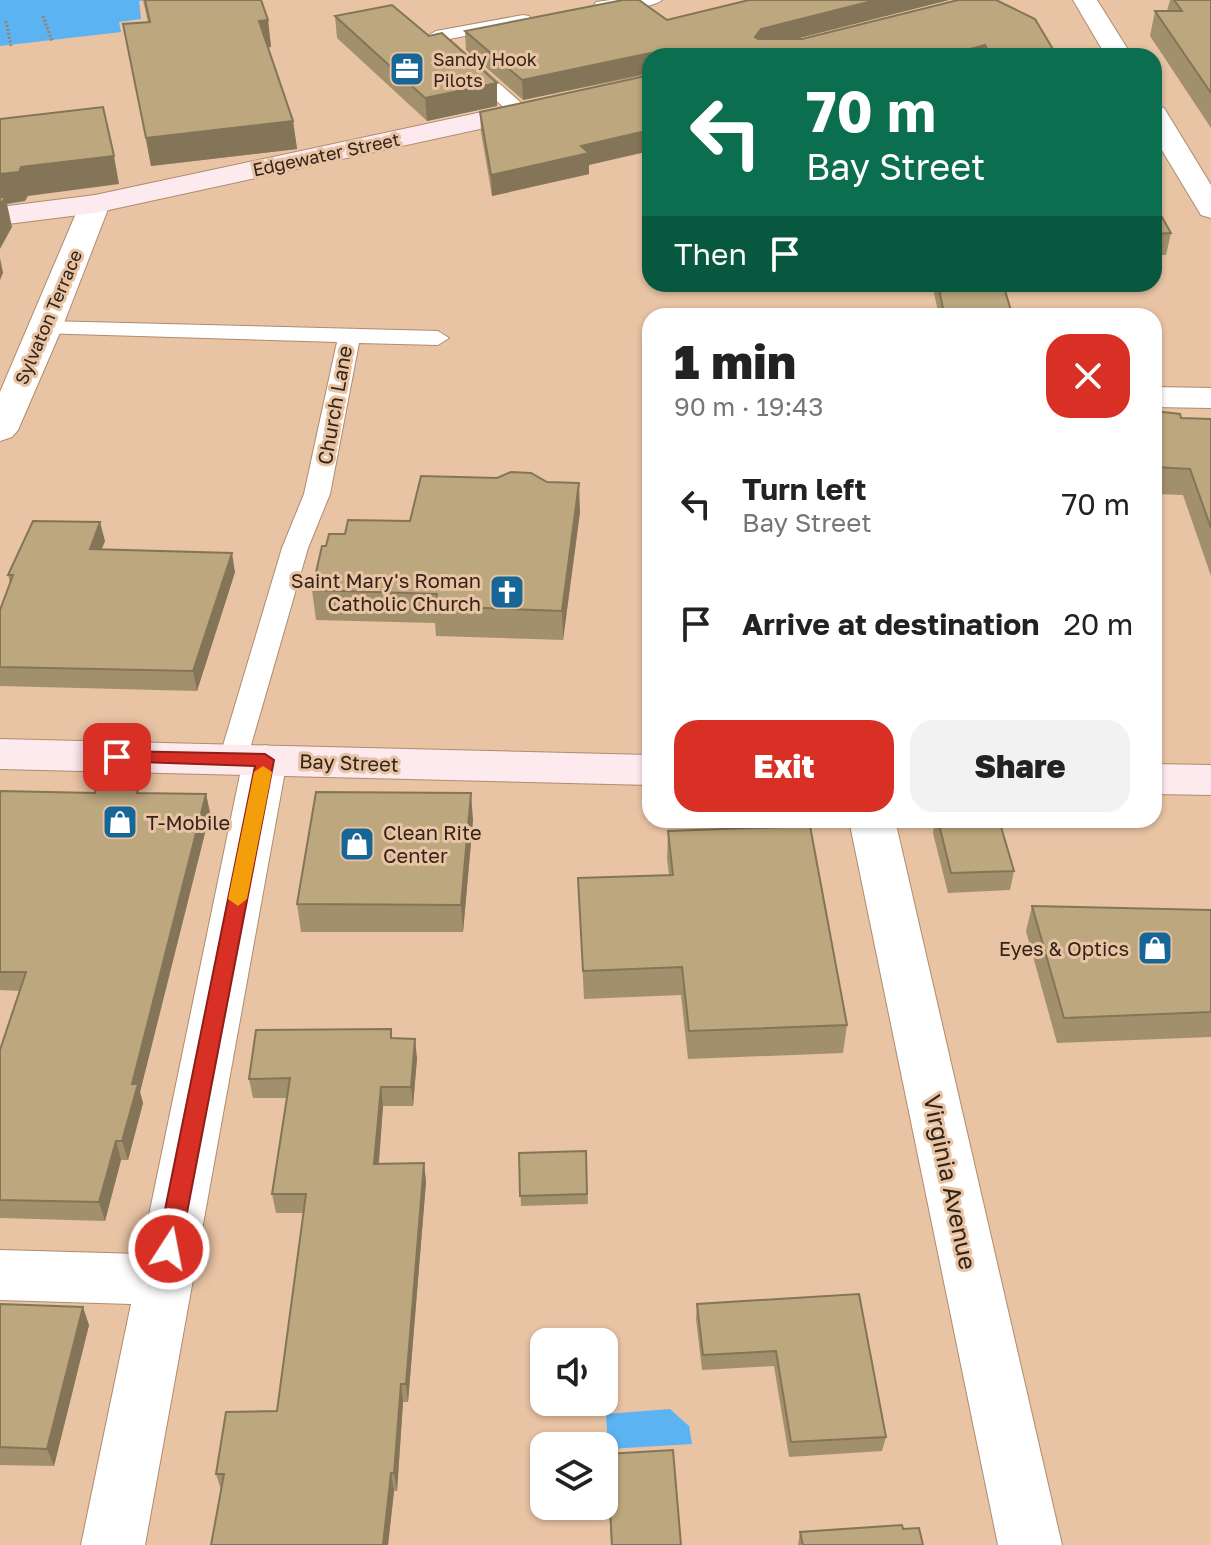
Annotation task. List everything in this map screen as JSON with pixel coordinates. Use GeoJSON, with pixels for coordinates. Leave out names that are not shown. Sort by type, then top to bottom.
{"type":"FeatureCollection","features":[{"type":"Feature","properties":{"kind":"street"},"geometry":{"type":"LineString","coordinates":[[1085,0],[1114,48]]}},
{"type":"Feature","properties":{"kind":"street","name":"Edgewater Street"},"geometry":{"type":"LineString","coordinates":[[0,216],[95,204],[642,86]]}},
{"type":"Feature","properties":{"kind":"street"},"geometry":{"type":"LineString","coordinates":[[1162,127],[1211,209]]}},
{"type":"Feature","properties":{"kind":"street","name":"Sylvaton Terrace"},"geometry":{"type":"LineString","coordinates":[[0,430],[46,328],[95,204]]}},
{"type":"Feature","properties":{"kind":"street"},"geometry":{"type":"LineString","coordinates":[[1162,397],[1211,398]]}},
{"type":"Feature","properties":{"kind":"street","name":"Bay Street"},"geometry":{"type":"LineString","coordinates":[[0,754],[642,770]]}},
{"type":"Feature","properties":{"kind":"street"},"geometry":{"type":"LineString","coordinates":[[113,1545],[163,1280],[250,759]]}},
{"type":"Feature","properties":{"kind":"street"},"geometry":{"type":"LineString","coordinates":[[1162,779],[1211,780]]}},
{"type":"Feature","properties":{"kind":"street","name":"Virginia Avenue"},"geometry":{"type":"LineString","coordinates":[[874,828],[1030,1545]]}},
{"type":"Feature","properties":{"kind":"street"},"geometry":{"type":"LineString","coordinates":[[0,1275],[163,1280]]}},
{"type":"Feature","properties":{"kind":"lane"},"geometry":{"type":"LineString","coordinates":[[586,9],[654,0]]}},
{"type":"Feature","properties":{"kind":"lane"},"geometry":{"type":"LineString","coordinates":[[520,112],[436,36],[541,17]]}},
{"type":"Feature","properties":{"kind":"lane","name":"Church Lane"},"geometry":{"type":"LineString","coordinates":[[46,328],[349,338],[317,494],[295,548],[250,759]]}},
{"type":"Feature","properties":{"kind":"lane"},"geometry":{"type":"LineString","coordinates":[[349,338],[438,338]]}},
{"type":"Feature","properties":{"kind":"path"},"geometry":{"type":"LineString","coordinates":[[43,16],[52,41]]}},
{"type":"Feature","properties":{"kind":"path"},"geometry":{"type":"LineString","coordinates":[[6,21],[11,46]]}},
{"type":"Feature","properties":{"kind":"water"},"geometry":{"type":"Polygon","coordinates":[[[0,0],[152,0],[139,1],[141,19],[119,22],[121,32],[0,46],[0,0]]]}},
{"type":"Feature","properties":{"kind":"water"},"geometry":{"type":"Polygon","coordinates":[[[670,1409],[689,1426],[692,1444],[618,1448],[618,1432],[607,1432],[606,1416],[618,1416],[618,1413],[670,1409]]]}},
{"type":"Feature","properties":{"kind":"building"},"geometry":{"type":"Polygon","coordinates":[[[145,0],[261,0],[268,20],[259,21],[293,121],[146,138],[123,24],[150,22],[145,0]]]}},
{"type":"Feature","properties":{"kind":"building"},"geometry":{"type":"Polygon","coordinates":[[[623,0],[639,0],[667,20],[749,0],[876,0],[761,29],[755,37],[802,39],[958,0],[996,0],[1035,19],[1052,48],[987,48],[985,45],[974,48],[642,48],[642,55],[522,80],[465,31],[623,0]]]}},
{"type":"Feature","properties":{"kind":"building"},"geometry":{"type":"Polygon","coordinates":[[[1174,0],[1211,0],[1211,93],[1155,11],[1182,11],[1174,0]]]}},
{"type":"Feature","properties":{"kind":"building"},"geometry":{"type":"Polygon","coordinates":[[[392,5],[429,36],[442,33],[497,83],[425,98],[335,16],[392,5]]]}},
{"type":"Feature","properties":{"kind":"building"},"geometry":{"type":"Polygon","coordinates":[[[642,77],[642,132],[581,146],[589,153],[491,175],[480,112],[642,77]]]}},
{"type":"Feature","properties":{"kind":"building"},"geometry":{"type":"Polygon","coordinates":[[[103,107],[114,156],[21,167],[19,172],[0,174],[0,119],[103,107]]]}},
{"type":"Feature","properties":{"kind":"building"},"geometry":{"type":"Polygon","coordinates":[[[1162,217],[1171,233],[1162,234],[1162,217]]]}},
{"type":"Feature","properties":{"kind":"building"},"geometry":{"type":"Polygon","coordinates":[[[940,292],[1005,292],[1010,308],[943,308],[940,292]]]}},
{"type":"Feature","properties":{"kind":"building"},"geometry":{"type":"Polygon","coordinates":[[[1162,412],[1180,414],[1181,418],[1211,419],[1211,528],[1190,469],[1162,467],[1162,412]]]}},
{"type":"Feature","properties":{"kind":"building"},"geometry":{"type":"Polygon","coordinates":[[[511,472],[531,473],[547,482],[579,483],[562,611],[434,606],[437,594],[312,590],[322,546],[326,546],[329,534],[345,534],[348,520],[410,521],[421,476],[497,478],[511,472]]]}},
{"type":"Feature","properties":{"kind":"building"},"geometry":{"type":"Polygon","coordinates":[[[33,521],[100,522],[90,549],[232,553],[193,671],[0,667],[0,610],[13,575],[8,575],[33,521]]]}},
{"type":"Feature","properties":{"kind":"building"},"geometry":{"type":"Polygon","coordinates":[[[96,788],[138,789],[137,793],[206,794],[132,1084],[138,1084],[122,1141],[116,1141],[99,1202],[0,1200],[0,1050],[26,972],[0,972],[0,791],[95,793],[96,788]]]}},
{"type":"Feature","properties":{"kind":"building"},"geometry":{"type":"Polygon","coordinates":[[[316,792],[471,793],[461,905],[297,904],[316,792]]]}},
{"type":"Feature","properties":{"kind":"building"},"geometry":{"type":"Polygon","coordinates":[[[810,828],[847,1025],[689,1031],[682,967],[583,971],[578,878],[673,875],[668,831],[810,828]]]}},
{"type":"Feature","properties":{"kind":"building"},"geometry":{"type":"Polygon","coordinates":[[[940,828],[1001,828],[1014,871],[951,873],[940,828]]]}},
{"type":"Feature","properties":{"kind":"building"},"geometry":{"type":"Polygon","coordinates":[[[1032,906],[1211,910],[1211,1012],[1064,1018],[1032,906]]]}},
{"type":"Feature","properties":{"kind":"building"},"geometry":{"type":"Polygon","coordinates":[[[391,1029],[391,1038],[415,1039],[411,1087],[381,1087],[374,1164],[424,1163],[406,1384],[401,1384],[394,1473],[391,1473],[383,1545],[211,1545],[224,1474],[216,1474],[226,1412],[277,1411],[306,1194],[272,1194],[290,1078],[249,1079],[256,1030],[391,1029]]]}},
{"type":"Feature","properties":{"kind":"building"},"geometry":{"type":"Polygon","coordinates":[[[586,1151],[587,1194],[520,1196],[519,1153],[586,1151]]]}},
{"type":"Feature","properties":{"kind":"building"},"geometry":{"type":"Polygon","coordinates":[[[859,1294],[886,1437],[791,1442],[776,1351],[703,1355],[697,1304],[859,1294]]]}},
{"type":"Feature","properties":{"kind":"building"},"geometry":{"type":"Polygon","coordinates":[[[0,1304],[83,1307],[47,1449],[0,1447],[0,1304]]]}},
{"type":"Feature","properties":{"kind":"building"},"geometry":{"type":"Polygon","coordinates":[[[673,1450],[681,1545],[612,1545],[611,1520],[618,1520],[618,1453],[673,1450]]]}},
{"type":"Feature","properties":{"kind":"building"},"geometry":{"type":"Polygon","coordinates":[[[902,1525],[903,1529],[919,1528],[923,1545],[803,1545],[800,1532],[902,1525]]]}},
{"type":"Feature","properties":{"kind":"slow traffic"},"geometry":{"type":"LineString","coordinates":[[238,899],[263,772]]}},
{"type":"Feature","properties":{"kind":"place","name":"Sandy Hook Pilots"},"geometry":{"type":"Point","coordinates":[407,69]}},
{"type":"Feature","properties":{"kind":"place","name":"Saint Mary's Roman Catholic Church"},"geometry":{"type":"Point","coordinates":[507,592]}},
{"type":"Feature","properties":{"kind":"place","name":"T-Mobile"},"geometry":{"type":"Point","coordinates":[120,822]}},
{"type":"Feature","properties":{"kind":"place","name":"Clean Rite Center"},"geometry":{"type":"Point","coordinates":[357,844]}},
{"type":"Feature","properties":{"kind":"place","name":"Eyes & Optics"},"geometry":{"type":"Point","coordinates":[1155,948]}},
{"type":"Feature","properties":{"kind":"route"},"geometry":{"type":"LineString","coordinates":[[117,757],[265,760],[169,1249]]}}]}
